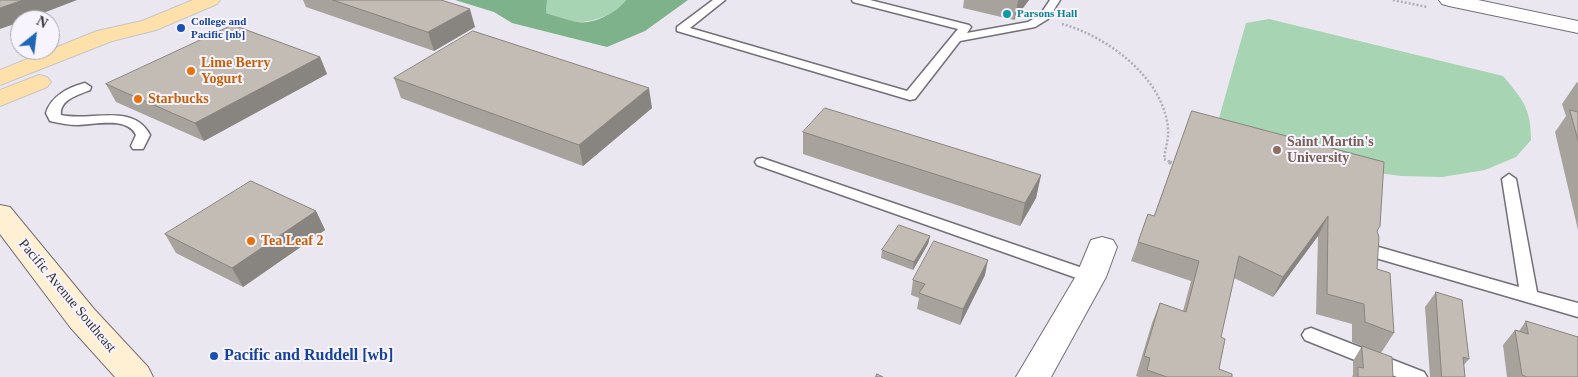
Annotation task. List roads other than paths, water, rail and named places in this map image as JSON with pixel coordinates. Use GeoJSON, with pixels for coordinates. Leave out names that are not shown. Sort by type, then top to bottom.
{"type":"FeatureCollection","features":[{"type":"Feature","properties":{"kind":"main road"},"geometry":{"type":"LineString","coordinates":[[0,78],[105,36],[149,26],[210,0]]}},
{"type":"Feature","properties":{"kind":"main road"},"geometry":{"type":"LineString","coordinates":[[0,99],[124,45],[149,26]]}},
{"type":"Feature","properties":{"kind":"main road","name":"Pacific Avenue Southeast"},"geometry":{"type":"LineString","coordinates":[[0,214],[82,318],[136,377]]}},
{"type":"Feature","properties":{"kind":"street"},"geometry":{"type":"LineString","coordinates":[[1449,0],[1578,27]]}},
{"type":"Feature","properties":{"kind":"street"},"geometry":{"type":"LineString","coordinates":[[1033,377],[1091,277],[1102,248]]}},
{"type":"Feature","properties":{"kind":"lane"},"geometry":{"type":"LineString","coordinates":[[720,0],[681,29],[910,96],[965,27],[857,0]]}},
{"type":"Feature","properties":{"kind":"lane"},"geometry":{"type":"LineString","coordinates":[[956,38],[1031,25],[1044,17],[1056,0]]}},
{"type":"Feature","properties":{"kind":"lane"},"geometry":{"type":"LineString","coordinates":[[85,88],[59,101],[52,114],[56,118],[72,122],[113,119],[134,123],[143,135],[138,146]]}},
{"type":"Feature","properties":{"kind":"lane"},"geometry":{"type":"LineString","coordinates":[[762,162],[1091,277]]}},
{"type":"Feature","properties":{"kind":"lane"},"geometry":{"type":"LineString","coordinates":[[1509,179],[1529,296]]}},
{"type":"Feature","properties":{"kind":"lane"},"geometry":{"type":"LineString","coordinates":[[1375,252],[1578,310]]}},
{"type":"Feature","properties":{"kind":"lane"},"geometry":{"type":"LineString","coordinates":[[1311,335],[1417,377]]}},
{"type":"Feature","properties":{"kind":"place","name":"Parsons Hall"},"geometry":{"type":"Point","coordinates":[1007,14]}},
{"type":"Feature","properties":{"kind":"place","name":"College and Pacific [nb]"},"geometry":{"type":"Point","coordinates":[181,28]}},
{"type":"Feature","properties":{"kind":"place","name":"Lime Berry Yogurt"},"geometry":{"type":"Point","coordinates":[191,71]}},
{"type":"Feature","properties":{"kind":"place","name":"Starbucks"},"geometry":{"type":"Point","coordinates":[138,99]}},
{"type":"Feature","properties":{"kind":"place","name":"Saint Martin's University"},"geometry":{"type":"Point","coordinates":[1277,150]}},
{"type":"Feature","properties":{"kind":"place","name":"Tea Leaf 2"},"geometry":{"type":"Point","coordinates":[251,241]}},
{"type":"Feature","properties":{"kind":"place","name":"Pacific and Ruddell [wb]"},"geometry":{"type":"Point","coordinates":[214,356]}}]}
